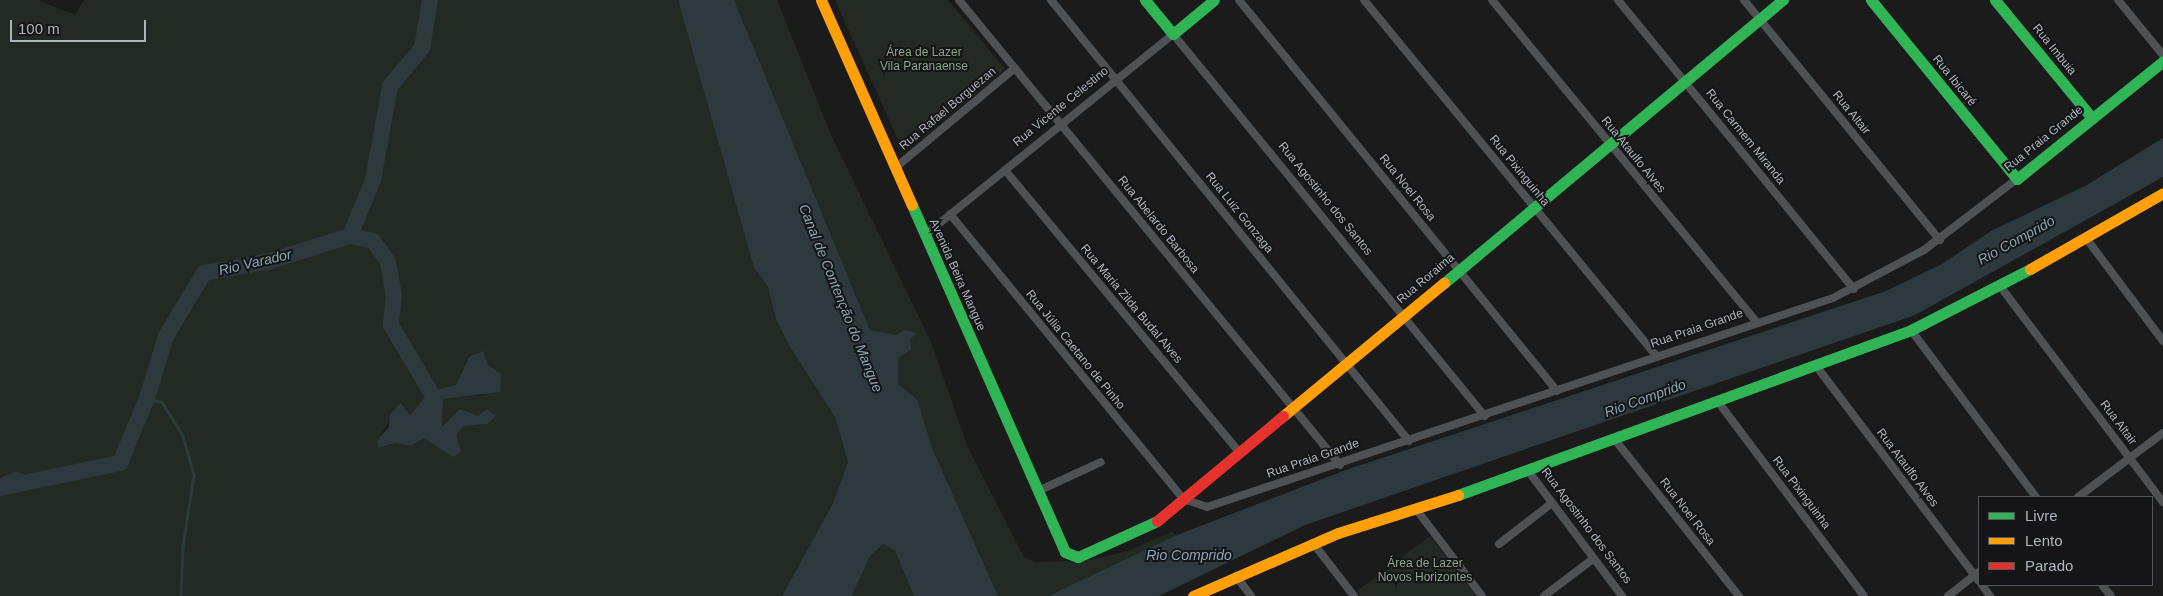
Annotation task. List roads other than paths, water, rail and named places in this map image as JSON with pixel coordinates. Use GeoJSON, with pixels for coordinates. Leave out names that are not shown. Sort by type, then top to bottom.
{"type":"FeatureCollection","features":[{"type":"Feature","properties":{"kind":"street","name":"Avenida Beira Mangue"},"geometry":{"type":"LineString","coordinates":[[821,0],[1065,552],[1073,557]]}},
{"type":"Feature","properties":{"kind":"street","name":"Rua Abelardo Barbosa"},"geometry":{"type":"LineString","coordinates":[[958,0],[1340,465]]}},
{"type":"Feature","properties":{"kind":"street","name":"Rua Luiz Gonzaga"},"geometry":{"type":"LineString","coordinates":[[1051,0],[1410,441]]}},
{"type":"Feature","properties":{"kind":"street","name":"Rua Agostinho dos Santos"},"geometry":{"type":"LineString","coordinates":[[1145,0],[1484,416]]}},
{"type":"Feature","properties":{"kind":"street","name":"Rua Vicente Celestino"},"geometry":{"type":"LineString","coordinates":[[925,235],[1214,0]]}},
{"type":"Feature","properties":{"kind":"street","name":"Rua Noel Rosa"},"geometry":{"type":"LineString","coordinates":[[1239,0],[1557,391]]}},
{"type":"Feature","properties":{"kind":"street","name":"Rua Pixinguinha"},"geometry":{"type":"LineString","coordinates":[[1364,0],[1657,357]]}},
{"type":"Feature","properties":{"kind":"street","name":"Rua Ataulfo Alves"},"geometry":{"type":"LineString","coordinates":[[1492,0],[1757,323]]}},
{"type":"Feature","properties":{"kind":"street","name":"Rua Carmem Miranda"},"geometry":{"type":"LineString","coordinates":[[1618,0],[1854,289]]}},
{"type":"Feature","properties":{"kind":"street","name":"Rua Altair"},"geometry":{"type":"LineString","coordinates":[[1744,0],[1940,240]]}},
{"type":"Feature","properties":{"kind":"street","name":"Rua Roraima"},"geometry":{"type":"LineString","coordinates":[[1073,557],[1133,537],[1183,499],[1783,0]]}},
{"type":"Feature","properties":{"kind":"street","name":"Rua Ibicaré"},"geometry":{"type":"LineString","coordinates":[[1871,0],[2016,179]]}},
{"type":"Feature","properties":{"kind":"street","name":"Rua Imbuia"},"geometry":{"type":"LineString","coordinates":[[1995,0],[2092,118]]}},
{"type":"Feature","properties":{"kind":"street"},"geometry":{"type":"LineString","coordinates":[[2118,0],[2163,55]]}},
{"type":"Feature","properties":{"kind":"street","name":"Rua Praia Grande"},"geometry":{"type":"LineString","coordinates":[[1183,499],[1200,506],[1220,505],[1854,289],[1940,240],[2163,61]]}},
{"type":"Feature","properties":{"kind":"street","name":"Rua Rafael Borguezan"},"geometry":{"type":"LineString","coordinates":[[895,168],[1014,68]]}},
{"type":"Feature","properties":{"kind":"street","name":"Rua Maria Zilda Budal Alves"},"geometry":{"type":"LineString","coordinates":[[1005,170],[1239,452]]}},
{"type":"Feature","properties":{"kind":"street"},"geometry":{"type":"LineString","coordinates":[[1193,596],[1314,543],[1528,472],[1720,404],[1818,368],[1911,330],[2000,286],[2163,193]]}},
{"type":"Feature","properties":{"kind":"street","name":"Rua Júlia Caetano de Pinho"},"geometry":{"type":"LineString","coordinates":[[950,214],[1183,499]]}},
{"type":"Feature","properties":{"kind":"street"},"geometry":{"type":"LineString","coordinates":[[2086,238],[2163,340]]}},
{"type":"Feature","properties":{"kind":"street","name":"Rua Altair"},"geometry":{"type":"LineString","coordinates":[[2000,286],[2163,502]]}},
{"type":"Feature","properties":{"kind":"street"},"geometry":{"type":"LineString","coordinates":[[1911,330],[2035,496]]}},
{"type":"Feature","properties":{"kind":"street","name":"Rua Ataulfo Alves"},"geometry":{"type":"LineString","coordinates":[[1818,368],[1978,576]]}},
{"type":"Feature","properties":{"kind":"street","name":"Rua Pixinguinha"},"geometry":{"type":"LineString","coordinates":[[1720,404],[1864,596]]}},
{"type":"Feature","properties":{"kind":"street"},"geometry":{"type":"LineString","coordinates":[[2079,496],[2163,433]]}},
{"type":"Feature","properties":{"kind":"street","name":"Rua Noel Rosa"},"geometry":{"type":"LineString","coordinates":[[1616,441],[1739,596]]}},
{"type":"Feature","properties":{"kind":"street"},"geometry":{"type":"LineString","coordinates":[[1038,491],[1101,462]]}},
{"type":"Feature","properties":{"kind":"street","name":"Rua Agostinho dos Santos"},"geometry":{"type":"LineString","coordinates":[[1528,472],[1622,596]]}},
{"type":"Feature","properties":{"kind":"street"},"geometry":{"type":"LineString","coordinates":[[1499,544],[1552,504]]}},
{"type":"Feature","properties":{"kind":"street"},"geometry":{"type":"LineString","coordinates":[[1416,509],[1482,596]]}},
{"type":"Feature","properties":{"kind":"street"},"geometry":{"type":"LineString","coordinates":[[1314,543],[1354,596]]}},
{"type":"Feature","properties":{"kind":"street"},"geometry":{"type":"LineString","coordinates":[[1544,596],[1594,558]]}},
{"type":"Feature","properties":{"kind":"street"},"geometry":{"type":"LineString","coordinates":[[1236,576],[1251,596]]}},
{"type":"Feature","properties":{"kind":"street"},"geometry":{"type":"LineString","coordinates":[[1948,596],[1978,576]]}},
{"type":"Feature","properties":{"kind":"street"},"geometry":{"type":"LineString","coordinates":[[2103,586],[2111,596]]}},
{"type":"Feature","properties":{"kind":"water","name":"Canal de Contenção do Mangue"},"geometry":{"type":"Polygon","coordinates":[[[678,0],[734,0],[870,330],[896,335],[905,330],[916,333],[910,340],[911,350],[898,358],[898,384],[917,399],[933,450],[998,596],[914,596],[895,551],[883,544],[870,556],[852,596],[782,596],[832,505],[848,462],[835,417],[790,347],[776,319],[768,287],[754,268],[678,0]]]}},
{"type":"Feature","properties":{"kind":"water","name":"Rio Comprido"},"geometry":{"type":"Polygon","coordinates":[[[2163,138],[2163,177],[1915,315],[1305,525],[1159,596],[1048,596],[1177,535],[1346,470],[1886,291],[1942,264],[1991,231],[2085,186],[2163,138]]]}},
{"type":"Feature","properties":{"kind":"water"},"geometry":{"type":"Polygon","coordinates":[[[483,351],[488,365],[501,374],[500,392],[443,399],[442,427],[460,409],[478,416],[487,409],[496,416],[487,424],[464,426],[456,435],[461,452],[453,457],[424,438],[411,446],[395,443],[378,448],[378,439],[389,427],[390,414],[401,403],[410,415],[430,391],[456,385],[469,357],[483,351]]]}},
{"type":"Feature","properties":{"kind":"water"},"geometry":{"type":"Polygon","coordinates":[[[16,471],[38,480],[0,495],[0,478],[16,471]]]}},
{"type":"Feature","properties":{"kind":"waterway","name":"Rio Varador"},"geometry":{"type":"LineString","coordinates":[[0,488],[120,463],[147,398],[166,336],[204,273],[270,261],[350,236],[373,180],[390,86],[422,48],[430,0]]}},
{"type":"Feature","properties":{"kind":"waterway"},"geometry":{"type":"LineString","coordinates":[[350,236],[373,241],[388,262],[394,295],[391,325],[430,391]]}},
{"type":"Feature","properties":{"kind":"waterway"},"geometry":{"type":"LineString","coordinates":[[147,398],[162,402],[183,436],[194,475],[183,547],[181,596]]}},
{"type":"Feature","properties":{"kind":"park label","name":"Área de Lazer Vila Paranaense"},"geometry":{"type":"Point","coordinates":[924,60]}},
{"type":"Feature","properties":{"kind":"park label","name":"Área de Lazer Novos Horizontes"},"geometry":{"type":"Point","coordinates":[1425,571]}}]}
